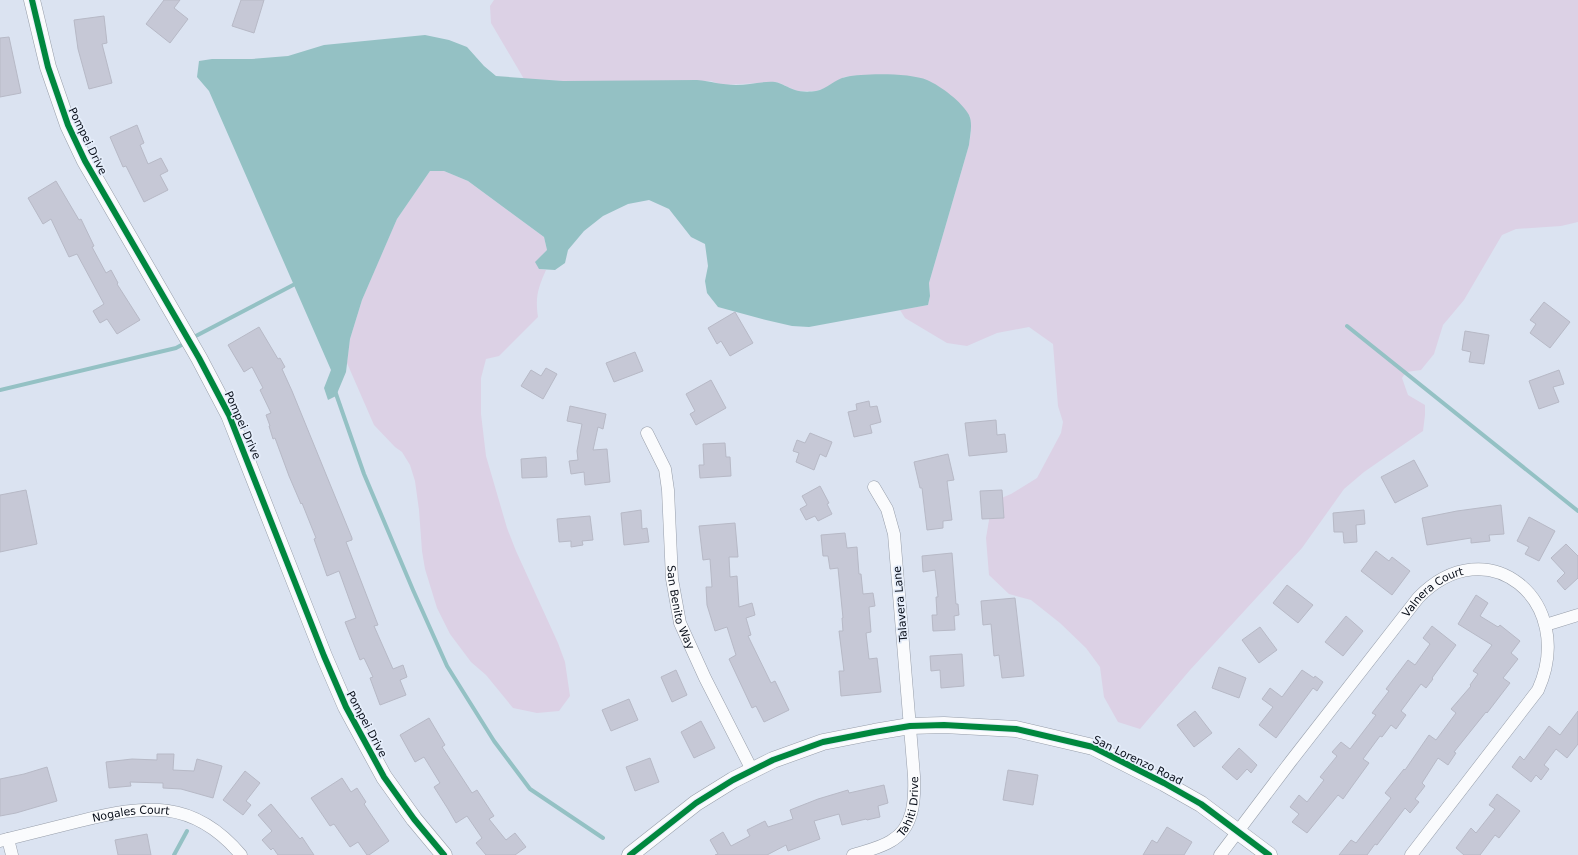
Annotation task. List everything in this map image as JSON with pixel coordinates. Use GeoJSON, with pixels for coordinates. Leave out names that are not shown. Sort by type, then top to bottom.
{"type":"FeatureCollection","features":[{"type":"Feature","properties":{"kind":"street","name":"Pompei Drive"},"geometry":{"type":"LineString","coordinates":[[32,0],[54,87],[76,143],[199,358],[237,432],[324,656],[346,707],[384,776],[414,819],[444,855]]}},
{"type":"Feature","properties":{"kind":"street","name":"San Benito Way"},"geometry":{"type":"LineString","coordinates":[[647,433],[665,469],[668,490],[672,579],[680,623],[705,678],[752,770]]}},
{"type":"Feature","properties":{"kind":"street","name":"Talavera Lane"},"geometry":{"type":"LineString","coordinates":[[874,487],[887,509],[894,534],[910,726]]}},
{"type":"Feature","properties":{"kind":"street","name":"Valnera Court"},"geometry":{"type":"LineString","coordinates":[[1220,855],[1291,761],[1418,598],[1428,588],[1438,581],[1458,572],[1470,570],[1492,570],[1511,576],[1520,581],[1537,596],[1552,623],[1554,636],[1551,664],[1546,677],[1538,690],[1411,855]]}},
{"type":"Feature","properties":{"kind":"street"},"geometry":{"type":"LineString","coordinates":[[1552,623],[1578,615]]}},
{"type":"Feature","properties":{"kind":"street","name":"San Lorenzo Road"},"geometry":{"type":"LineString","coordinates":[[630,855],[696,803],[752,770],[773,760],[823,742],[910,726],[944,725],[1016,730],[1093,747],[1164,782],[1194,800],[1269,855]]}},
{"type":"Feature","properties":{"kind":"street","name":"Tahiti Drive"},"geometry":{"type":"LineString","coordinates":[[853,855],[892,841],[903,830],[911,814],[914,806],[915,786],[910,726]]}},
{"type":"Feature","properties":{"kind":"street","name":"Nogales Court"},"geometry":{"type":"LineString","coordinates":[[12,855],[4,840],[116,812],[154,809],[182,814],[208,825],[241,855]]}},
{"type":"Feature","properties":{"kind":"shaded area"},"geometry":{"type":"Polygon","coordinates":[[[494,0],[1578,0],[1578,222],[1561,226],[1516,229],[1502,235],[1464,300],[1443,325],[1434,354],[1421,370],[1406,372],[1402,378],[1408,395],[1425,405],[1423,431],[1364,472],[1344,489],[1302,548],[1190,670],[1140,729],[1118,722],[1104,697],[1100,667],[1086,648],[1060,623],[1031,600],[1009,594],[989,575],[986,538],[992,502],[1011,494],[1037,478],[1061,433],[1063,422],[1058,406],[1053,344],[1029,327],[997,333],[967,346],[947,343],[905,318],[900,310],[928,305],[930,296],[929,283],[969,145],[971,132],[970,116],[902,75],[860,75],[844,77],[829,87],[816,91],[797,91],[777,82],[722,85],[711,81],[563,81],[524,79],[491,23],[490,6],[494,0]]]}},
{"type":"Feature","properties":{"kind":"shaded area"},"geometry":{"type":"Polygon","coordinates":[[[425,35],[449,40],[467,47],[484,66],[496,76],[563,81],[697,80],[736,85],[775,82],[795,90],[805,92],[820,90],[842,78],[864,75],[887,74],[910,76],[933,83],[945,90],[966,110],[970,118],[971,126],[969,145],[929,283],[930,296],[928,305],[809,327],[792,326],[718,307],[707,293],[705,281],[708,266],[705,244],[691,237],[669,209],[649,200],[628,204],[603,216],[584,231],[568,250],[565,263],[555,270],[539,269],[535,262],[547,250],[544,237],[468,181],[444,171],[430,171],[397,219],[362,300],[350,339],[346,372],[336,396],[328,400],[324,388],[331,370],[209,91],[197,77],[199,61],[212,59],[252,59],[288,56],[324,45],[425,35]]]}},
{"type":"Feature","properties":{"kind":"shaded area"},"geometry":{"type":"Polygon","coordinates":[[[430,171],[444,171],[468,181],[544,237],[547,250],[539,269],[546,270],[538,293],[538,317],[499,356],[486,359],[481,378],[481,414],[486,456],[507,528],[565,662],[570,696],[559,711],[537,713],[513,708],[486,675],[471,662],[450,634],[437,608],[425,569],[415,481],[410,465],[402,452],[395,447],[374,425],[347,363],[350,339],[362,300],[380,258],[397,219],[430,171]]]}},
{"type":"Feature","properties":{"kind":"building"},"geometry":{"type":"Polygon","coordinates":[[[164,0],[180,0],[174,8],[188,19],[170,43],[146,24],[164,0]]]}},
{"type":"Feature","properties":{"kind":"building"},"geometry":{"type":"Polygon","coordinates":[[[241,0],[264,0],[254,33],[232,26],[241,0]]]}},
{"type":"Feature","properties":{"kind":"building"},"geometry":{"type":"Polygon","coordinates":[[[104,16],[107,43],[102,44],[112,83],[89,89],[78,49],[74,20],[104,16]]]}},
{"type":"Feature","properties":{"kind":"building"},"geometry":{"type":"Polygon","coordinates":[[[9,37],[21,93],[0,97],[0,38],[9,37]]]}},
{"type":"Feature","properties":{"kind":"building"},"geometry":{"type":"Polygon","coordinates":[[[137,125],[144,143],[140,145],[148,164],[161,158],[168,171],[160,175],[168,190],[144,202],[126,166],[123,167],[110,137],[137,125]]]}},
{"type":"Feature","properties":{"kind":"building"},"geometry":{"type":"Polygon","coordinates":[[[56,181],[79,220],[81,219],[94,246],[92,247],[106,273],[111,270],[118,283],[117,284],[140,320],[117,334],[107,319],[100,323],[93,311],[104,304],[77,254],[69,257],[51,219],[43,224],[28,198],[56,181]]]}},
{"type":"Feature","properties":{"kind":"building"},"geometry":{"type":"Polygon","coordinates":[[[1544,302],[1570,322],[1550,348],[1530,333],[1536,324],[1530,320],[1544,302]]]}},
{"type":"Feature","properties":{"kind":"building"},"geometry":{"type":"Polygon","coordinates":[[[735,312],[753,343],[730,356],[721,341],[717,344],[708,328],[735,312]]]}},
{"type":"Feature","properties":{"kind":"building"},"geometry":{"type":"Polygon","coordinates":[[[259,327],[278,359],[280,358],[285,367],[282,369],[352,538],[352,540],[346,542],[378,625],[374,626],[393,669],[403,665],[407,677],[400,680],[406,695],[380,705],[370,678],[373,677],[364,658],[360,660],[345,622],[356,618],[339,571],[327,576],[314,539],[316,538],[289,476],[275,438],[273,439],[266,415],[271,413],[260,390],[263,388],[252,367],[244,372],[228,345],[259,327]]]}},
{"type":"Feature","properties":{"kind":"building"},"geometry":{"type":"Polygon","coordinates":[[[1465,331],[1489,335],[1484,364],[1469,362],[1471,352],[1462,350],[1465,331]]]}},
{"type":"Feature","properties":{"kind":"building"},"geometry":{"type":"Polygon","coordinates":[[[635,352],[643,371],[614,382],[606,363],[635,352]]]}},
{"type":"Feature","properties":{"kind":"building"},"geometry":{"type":"Polygon","coordinates":[[[546,368],[557,374],[543,399],[521,386],[531,370],[541,376],[546,368]]]}},
{"type":"Feature","properties":{"kind":"building"},"geometry":{"type":"Polygon","coordinates":[[[1559,370],[1564,384],[1553,387],[1559,402],[1539,409],[1529,381],[1559,370]]]}},
{"type":"Feature","properties":{"kind":"building"},"geometry":{"type":"Polygon","coordinates":[[[711,380],[726,408],[696,425],[690,414],[695,411],[686,394],[711,380]]]}},
{"type":"Feature","properties":{"kind":"building"},"geometry":{"type":"Polygon","coordinates":[[[869,401],[870,407],[877,406],[881,422],[870,425],[872,433],[854,437],[848,412],[857,410],[856,404],[869,401]]]}},
{"type":"Feature","properties":{"kind":"building"},"geometry":{"type":"Polygon","coordinates":[[[570,406],[606,414],[603,429],[598,427],[593,450],[607,449],[610,482],[585,485],[584,472],[571,474],[569,461],[578,460],[577,451],[582,424],[567,421],[570,406]]]}},
{"type":"Feature","properties":{"kind":"building"},"geometry":{"type":"Polygon","coordinates":[[[996,420],[997,435],[1005,434],[1007,452],[969,456],[965,423],[996,420]]]}},
{"type":"Feature","properties":{"kind":"building"},"geometry":{"type":"Polygon","coordinates":[[[810,433],[832,442],[826,457],[820,454],[814,470],[796,462],[799,453],[793,451],[797,440],[805,443],[810,433]]]}},
{"type":"Feature","properties":{"kind":"building"},"geometry":{"type":"Polygon","coordinates":[[[725,443],[726,457],[730,457],[731,476],[700,478],[699,465],[704,465],[703,444],[725,443]]]}},
{"type":"Feature","properties":{"kind":"building"},"geometry":{"type":"Polygon","coordinates":[[[948,454],[954,480],[947,481],[952,520],[943,521],[943,528],[927,530],[922,488],[920,488],[914,462],[948,454]]]}},
{"type":"Feature","properties":{"kind":"building"},"geometry":{"type":"Polygon","coordinates":[[[546,457],[547,477],[522,478],[521,459],[546,457]]]}},
{"type":"Feature","properties":{"kind":"building"},"geometry":{"type":"Polygon","coordinates":[[[1414,460],[1428,486],[1395,503],[1381,477],[1414,460]]]}},
{"type":"Feature","properties":{"kind":"building"},"geometry":{"type":"Polygon","coordinates":[[[820,486],[829,503],[827,504],[832,514],[818,521],[815,516],[806,520],[800,509],[807,505],[802,496],[820,486]]]}},
{"type":"Feature","properties":{"kind":"building"},"geometry":{"type":"Polygon","coordinates":[[[26,490],[37,544],[0,552],[0,495],[26,490]]]}},
{"type":"Feature","properties":{"kind":"building"},"geometry":{"type":"Polygon","coordinates":[[[1002,490],[1004,518],[982,519],[980,491],[1002,490]]]}},
{"type":"Feature","properties":{"kind":"building"},"geometry":{"type":"Polygon","coordinates":[[[1501,505],[1504,534],[1489,535],[1490,541],[1471,543],[1471,538],[1427,545],[1422,518],[1457,511],[1501,505]]]}},
{"type":"Feature","properties":{"kind":"building"},"geometry":{"type":"Polygon","coordinates":[[[641,510],[642,529],[647,528],[649,542],[624,545],[621,513],[641,510]]]}},
{"type":"Feature","properties":{"kind":"building"},"geometry":{"type":"Polygon","coordinates":[[[1364,510],[1365,524],[1356,525],[1357,542],[1344,543],[1343,532],[1334,532],[1333,513],[1364,510]]]}},
{"type":"Feature","properties":{"kind":"building"},"geometry":{"type":"Polygon","coordinates":[[[590,516],[593,540],[582,541],[583,545],[571,547],[571,541],[559,542],[557,519],[590,516]]]}},
{"type":"Feature","properties":{"kind":"building"},"geometry":{"type":"Polygon","coordinates":[[[1529,517],[1555,531],[1539,561],[1525,554],[1529,547],[1517,541],[1529,517]]]}},
{"type":"Feature","properties":{"kind":"building"},"geometry":{"type":"Polygon","coordinates":[[[735,523],[738,557],[729,557],[730,577],[737,576],[739,607],[752,603],[755,615],[746,618],[751,635],[748,636],[771,683],[775,681],[789,710],[764,722],[756,706],[752,708],[729,659],[736,655],[727,627],[715,631],[707,605],[706,587],[712,587],[710,559],[703,560],[699,526],[735,523]]]}},
{"type":"Feature","properties":{"kind":"building"},"geometry":{"type":"Polygon","coordinates":[[[845,533],[847,548],[857,547],[859,574],[861,574],[863,594],[873,593],[875,606],[869,607],[871,632],[866,633],[869,659],[877,658],[881,692],[841,696],[839,671],[844,671],[839,631],[843,631],[843,618],[838,568],[830,569],[828,556],[823,556],[821,535],[845,533]]]}},
{"type":"Feature","properties":{"kind":"building"},"geometry":{"type":"Polygon","coordinates":[[[1566,544],[1578,556],[1578,578],[1565,590],[1557,581],[1565,573],[1551,558],[1566,544]]]}},
{"type":"Feature","properties":{"kind":"building"},"geometry":{"type":"Polygon","coordinates":[[[1376,551],[1389,561],[1392,557],[1410,571],[1392,595],[1361,571],[1376,551]]]}},
{"type":"Feature","properties":{"kind":"building"},"geometry":{"type":"Polygon","coordinates":[[[952,553],[956,604],[958,604],[959,615],[954,616],[955,630],[933,631],[932,615],[937,615],[936,597],[938,597],[935,570],[923,572],[922,556],[952,553]]]}},
{"type":"Feature","properties":{"kind":"building"},"geometry":{"type":"Polygon","coordinates":[[[1287,585],[1313,605],[1298,623],[1273,603],[1287,585]]]}},
{"type":"Feature","properties":{"kind":"building"},"geometry":{"type":"Polygon","coordinates":[[[1476,595],[1488,603],[1480,616],[1498,627],[1500,625],[1520,641],[1511,653],[1518,659],[1503,678],[1510,683],[1454,752],[1456,753],[1448,765],[1438,758],[1422,783],[1425,786],[1415,799],[1419,802],[1410,813],[1405,808],[1377,845],[1375,844],[1367,855],[1339,855],[1351,840],[1356,843],[1391,798],[1385,793],[1404,769],[1405,770],[1429,735],[1436,740],[1456,713],[1451,709],[1471,686],[1470,685],[1478,674],[1473,671],[1492,645],[1458,624],[1476,595]]]}},
{"type":"Feature","properties":{"kind":"building"},"geometry":{"type":"Polygon","coordinates":[[[1015,598],[1024,676],[1002,678],[999,655],[994,656],[991,624],[983,625],[981,601],[1015,598]]]}},
{"type":"Feature","properties":{"kind":"building"},"geometry":{"type":"Polygon","coordinates":[[[1346,616],[1363,631],[1343,656],[1325,642],[1346,616]]]}},
{"type":"Feature","properties":{"kind":"building"},"geometry":{"type":"Polygon","coordinates":[[[1432,626],[1456,645],[1426,688],[1421,684],[1401,711],[1406,715],[1396,729],[1391,725],[1382,737],[1380,736],[1363,759],[1369,763],[1343,799],[1338,795],[1307,833],[1292,822],[1299,814],[1290,807],[1299,795],[1307,802],[1324,780],[1320,777],[1337,756],[1332,752],[1341,742],[1350,749],[1376,715],[1372,713],[1389,691],[1386,689],[1408,660],[1415,665],[1430,644],[1423,638],[1432,626]]]}},
{"type":"Feature","properties":{"kind":"building"},"geometry":{"type":"Polygon","coordinates":[[[1260,627],[1277,650],[1259,663],[1242,640],[1260,627]]]}},
{"type":"Feature","properties":{"kind":"building"},"geometry":{"type":"Polygon","coordinates":[[[962,654],[964,686],[941,688],[940,670],[931,671],[930,656],[962,654]]]}},
{"type":"Feature","properties":{"kind":"building"},"geometry":{"type":"Polygon","coordinates":[[[1219,667],[1246,678],[1239,698],[1212,688],[1219,667]]]}},
{"type":"Feature","properties":{"kind":"building"},"geometry":{"type":"Polygon","coordinates":[[[676,670],[687,695],[672,702],[661,677],[676,670]]]}},
{"type":"Feature","properties":{"kind":"building"},"geometry":{"type":"Polygon","coordinates":[[[1302,670],[1314,678],[1315,676],[1323,682],[1317,691],[1313,688],[1276,738],[1259,725],[1273,707],[1262,699],[1270,688],[1282,697],[1302,670]]]}},
{"type":"Feature","properties":{"kind":"building"},"geometry":{"type":"Polygon","coordinates":[[[629,699],[638,720],[611,731],[602,710],[629,699]]]}},
{"type":"Feature","properties":{"kind":"building"},"geometry":{"type":"Polygon","coordinates":[[[1195,711],[1212,733],[1194,747],[1177,725],[1195,711]]]}},
{"type":"Feature","properties":{"kind":"building"},"geometry":{"type":"Polygon","coordinates":[[[1578,711],[1578,744],[1567,758],[1556,749],[1544,765],[1549,769],[1541,780],[1536,775],[1531,782],[1512,767],[1520,756],[1524,760],[1549,726],[1560,735],[1578,711]]]}},
{"type":"Feature","properties":{"kind":"building"},"geometry":{"type":"Polygon","coordinates":[[[429,718],[445,745],[442,747],[472,793],[477,790],[494,816],[489,819],[506,840],[515,833],[526,847],[515,855],[486,855],[476,843],[482,838],[467,816],[456,823],[434,787],[440,783],[424,757],[415,762],[400,735],[429,718]]]}},
{"type":"Feature","properties":{"kind":"building"},"geometry":{"type":"Polygon","coordinates":[[[701,721],[715,748],[694,758],[681,732],[701,721]]]}},
{"type":"Feature","properties":{"kind":"building"},"geometry":{"type":"Polygon","coordinates":[[[1239,748],[1257,765],[1251,773],[1247,769],[1237,780],[1222,767],[1239,748]]]}},
{"type":"Feature","properties":{"kind":"building"},"geometry":{"type":"Polygon","coordinates":[[[157,754],[174,754],[173,770],[194,771],[197,759],[222,766],[213,798],[181,789],[163,788],[163,783],[130,782],[131,786],[109,788],[106,762],[132,759],[157,760],[157,754]]]}},
{"type":"Feature","properties":{"kind":"building"},"geometry":{"type":"Polygon","coordinates":[[[650,758],[659,782],[635,791],[626,767],[650,758]]]}},
{"type":"Feature","properties":{"kind":"building"},"geometry":{"type":"Polygon","coordinates":[[[47,767],[57,801],[0,816],[0,779],[47,767]]]}},
{"type":"Feature","properties":{"kind":"building"},"geometry":{"type":"Polygon","coordinates":[[[1008,770],[1038,775],[1033,805],[1003,800],[1008,770]]]}},
{"type":"Feature","properties":{"kind":"building"},"geometry":{"type":"Polygon","coordinates":[[[245,771],[260,783],[246,801],[251,805],[243,815],[223,800],[245,771]]]}},
{"type":"Feature","properties":{"kind":"building"},"geometry":{"type":"Polygon","coordinates":[[[342,778],[351,792],[357,788],[366,802],[364,804],[389,841],[369,855],[367,855],[358,842],[350,847],[334,824],[330,826],[311,798],[342,778]]]}},
{"type":"Feature","properties":{"kind":"building"},"geometry":{"type":"Polygon","coordinates":[[[884,785],[888,803],[878,806],[880,817],[842,825],[839,814],[814,821],[820,839],[788,851],[786,845],[767,855],[715,855],[718,854],[710,840],[723,832],[731,846],[750,836],[747,830],[765,821],[768,827],[793,819],[790,810],[818,799],[848,790],[849,793],[884,785]]]}},
{"type":"Feature","properties":{"kind":"building"},"geometry":{"type":"Polygon","coordinates":[[[1497,794],[1520,811],[1499,838],[1495,835],[1480,855],[1464,855],[1456,848],[1471,828],[1476,833],[1495,809],[1489,805],[1497,794]]]}},
{"type":"Feature","properties":{"kind":"building"},"geometry":{"type":"Polygon","coordinates":[[[271,804],[300,839],[302,837],[314,855],[278,855],[273,848],[271,850],[262,840],[272,831],[258,815],[271,804]]]}},
{"type":"Feature","properties":{"kind":"building"},"geometry":{"type":"Polygon","coordinates":[[[1167,827],[1192,842],[1184,855],[1143,855],[1152,840],[1157,843],[1167,827]]]}},
{"type":"Feature","properties":{"kind":"building"},"geometry":{"type":"Polygon","coordinates":[[[147,834],[151,855],[118,855],[115,840],[147,834]]]}},
{"type":"Feature","properties":{"kind":"waterway"},"geometry":{"type":"LineString","coordinates":[[192,338],[295,284]]}},
{"type":"Feature","properties":{"kind":"waterway"},"geometry":{"type":"LineString","coordinates":[[1347,326],[1578,511]]}},
{"type":"Feature","properties":{"kind":"waterway"},"geometry":{"type":"LineString","coordinates":[[0,390],[176,348],[187,342]]}},
{"type":"Feature","properties":{"kind":"waterway"},"geometry":{"type":"LineString","coordinates":[[335,391],[364,474],[447,666],[494,741],[530,789],[603,838]]}},
{"type":"Feature","properties":{"kind":"waterway"},"geometry":{"type":"LineString","coordinates":[[174,855],[187,831]]}},
{"type":"Feature","properties":{"kind":"cycle path"},"geometry":{"type":"LineString","coordinates":[[32,0],[48,67],[68,125],[85,161],[199,358],[229,415],[324,656],[346,707],[384,777],[414,819],[444,855]]}},
{"type":"Feature","properties":{"kind":"cycle path"},"geometry":{"type":"LineString","coordinates":[[630,855],[696,803],[733,780],[773,760],[823,742],[910,726],[944,725],[1016,729],[1093,747],[1164,783],[1201,804],[1269,855]]}}]}
